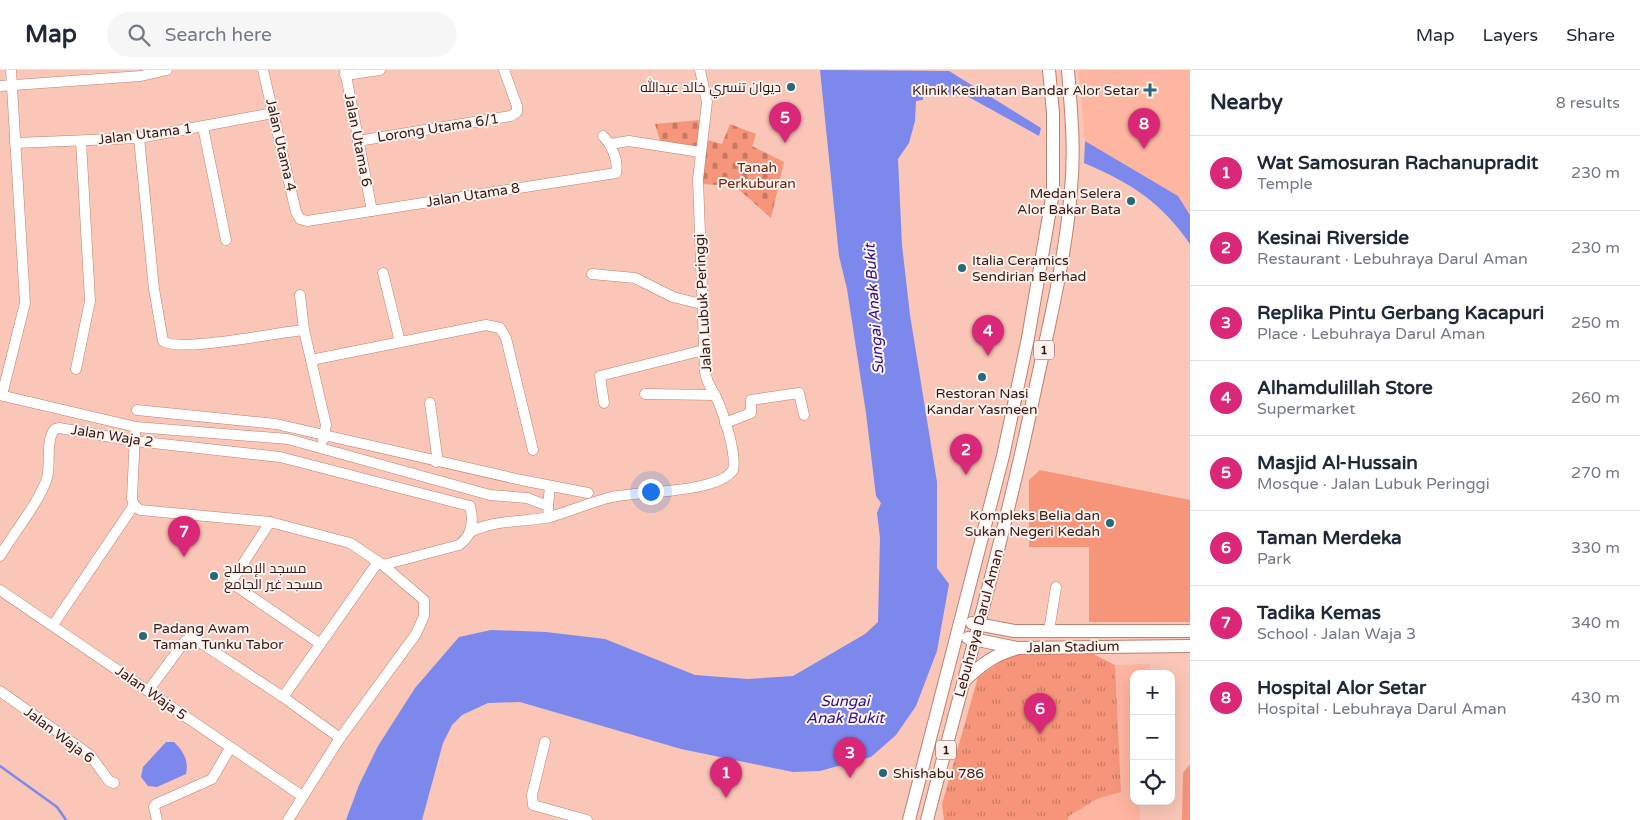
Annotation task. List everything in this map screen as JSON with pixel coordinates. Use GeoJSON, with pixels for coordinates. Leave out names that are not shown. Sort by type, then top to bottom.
{"type":"FeatureCollection","features":[{"type":"Feature","properties":{"kind":"main road","name":"Lebuhraya Darul Aman"},"geometry":{"type":"LineString","coordinates":[[909,820],[962,621],[1003,456],[1028,338],[1049,222],[1054,156],[1050,70]]}},
{"type":"Feature","properties":{"kind":"main road","name":"Lebuhraya Darul Aman"},"geometry":{"type":"LineString","coordinates":[[927,820],[979,625],[1025,440],[1067,225],[1073,156],[1068,70]]}},
{"type":"Feature","properties":{"kind":"main road","name":"Jalan Stadium"},"geometry":{"type":"LineString","coordinates":[[962,621],[1014,632],[1190,632]]}},
{"type":"Feature","properties":{"kind":"main road","name":"Jalan Stadium"},"geometry":{"type":"LineString","coordinates":[[958,636],[1017,648],[1190,646]]}},
{"type":"Feature","properties":{"kind":"main road"},"geometry":{"type":"LineString","coordinates":[[964,680],[998,654],[1017,648]]}},
{"type":"Feature","properties":{"kind":"street"},"geometry":{"type":"LineString","coordinates":[[11,70],[25,303],[1,395],[136,427],[288,439],[490,495],[526,498],[549,511],[550,486]]}},
{"type":"Feature","properties":{"kind":"street"},"geometry":{"type":"LineString","coordinates":[[0,86],[99,74],[142,76],[167,70]]}},
{"type":"Feature","properties":{"kind":"street","name":"Jalan Utama 4"},"geometry":{"type":"LineString","coordinates":[[263,70],[300,219]]}},
{"type":"Feature","properties":{"kind":"street"},"geometry":{"type":"LineString","coordinates":[[345,72],[380,70]]}},
{"type":"Feature","properties":{"kind":"street","name":"Lorong Utama 6/1"},"geometry":{"type":"LineString","coordinates":[[358,141],[511,116],[517,112],[518,106],[504,70]]}},
{"type":"Feature","properties":{"kind":"street","name":"Jalan Lubuk Peringgi"},"geometry":{"type":"LineString","coordinates":[[471,532],[484,527],[612,497],[706,484],[727,478],[734,466],[725,423],[715,395],[706,380],[701,304],[698,179],[707,102],[700,70]]}},
{"type":"Feature","properties":{"kind":"street","name":"Jalan Utama 6"},"geometry":{"type":"LineString","coordinates":[[345,72],[372,211]]}},
{"type":"Feature","properties":{"kind":"street","name":"Jalan Utama 1"},"geometry":{"type":"LineString","coordinates":[[15,143],[139,138],[273,113]]}},
{"type":"Feature","properties":{"kind":"street"},"geometry":{"type":"LineString","coordinates":[[203,127],[226,240]]}},
{"type":"Feature","properties":{"kind":"street"},"geometry":{"type":"LineString","coordinates":[[139,138],[154,289],[163,341],[171,346],[191,345],[304,330]]}},
{"type":"Feature","properties":{"kind":"street","name":"Jalan Utama 8"},"geometry":{"type":"LineString","coordinates":[[300,219],[307,221],[616,173],[618,167],[606,140],[629,141],[700,152]]}},
{"type":"Feature","properties":{"kind":"street"},"geometry":{"type":"LineString","coordinates":[[76,369],[90,301],[82,141]]}},
{"type":"Feature","properties":{"kind":"street"},"geometry":{"type":"LineString","coordinates":[[383,273],[400,342]]}},
{"type":"Feature","properties":{"kind":"street"},"geometry":{"type":"LineString","coordinates":[[592,274],[635,278],[673,298],[701,304]]}},
{"type":"Feature","properties":{"kind":"street"},"geometry":{"type":"LineString","coordinates":[[300,294],[304,330],[326,425],[321,447]]}},
{"type":"Feature","properties":{"kind":"street"},"geometry":{"type":"LineString","coordinates":[[311,360],[486,325],[500,328],[506,338],[533,450]]}},
{"type":"Feature","properties":{"kind":"street"},"geometry":{"type":"LineString","coordinates":[[604,403],[600,376],[704,350]]}},
{"type":"Feature","properties":{"kind":"street"},"geometry":{"type":"LineString","coordinates":[[725,423],[751,413],[751,400],[799,393],[804,415]]}},
{"type":"Feature","properties":{"kind":"street"},"geometry":{"type":"LineString","coordinates":[[645,394],[715,395]]}},
{"type":"Feature","properties":{"kind":"street"},"geometry":{"type":"LineString","coordinates":[[430,403],[437,456],[436,462]]}},
{"type":"Feature","properties":{"kind":"street"},"geometry":{"type":"LineString","coordinates":[[137,410],[276,424],[436,462],[588,493]]}},
{"type":"Feature","properties":{"kind":"street"},"geometry":{"type":"LineString","coordinates":[[223,434],[225,419]]}},
{"type":"Feature","properties":{"kind":"street"},"geometry":{"type":"LineString","coordinates":[[136,427],[132,499],[134,505],[140,510],[270,522],[350,543],[422,597],[424,616],[416,634],[340,738],[288,820]]}},
{"type":"Feature","properties":{"kind":"street","name":"Jalan Waja 2"},"geometry":{"type":"LineString","coordinates":[[0,556],[42,489],[49,467],[50,436],[55,429],[135,441],[280,457],[470,506]]}},
{"type":"Feature","properties":{"kind":"street"},"geometry":{"type":"LineString","coordinates":[[283,697],[319,643],[380,564],[458,545],[468,539],[471,532],[470,506],[490,495]]}},
{"type":"Feature","properties":{"kind":"street"},"geometry":{"type":"LineString","coordinates":[[53,624],[134,505]]}},
{"type":"Feature","properties":{"kind":"street"},"geometry":{"type":"LineString","coordinates":[[270,522],[233,579],[233,584],[319,643]]}},
{"type":"Feature","properties":{"kind":"street"},"geometry":{"type":"LineString","coordinates":[[1049,631],[1056,587]]}},
{"type":"Feature","properties":{"kind":"street","name":"Jalan Waja 5"},"geometry":{"type":"LineString","coordinates":[[0,590],[53,624],[302,796]]}},
{"type":"Feature","properties":{"kind":"street"},"geometry":{"type":"LineString","coordinates":[[148,691],[185,641],[190,638],[195,639],[283,697],[340,738]]}},
{"type":"Feature","properties":{"kind":"street","name":"Jalan Waja 6"},"geometry":{"type":"LineString","coordinates":[[0,691],[90,755],[110,781],[114,783]]}},
{"type":"Feature","properties":{"kind":"street"},"geometry":{"type":"LineString","coordinates":[[545,742],[532,795],[533,806],[587,820]]}},
{"type":"Feature","properties":{"kind":"street"},"geometry":{"type":"LineString","coordinates":[[158,820],[154,807],[156,804],[212,779],[230,748]]}},
{"type":"Feature","properties":{"kind":"shaded area"},"geometry":{"type":"Polygon","coordinates":[[[1078,70],[1190,70],[1190,215],[1178,196],[1085,141],[1078,70]]]}},
{"type":"Feature","properties":{"kind":"shaded area"},"geometry":{"type":"Polygon","coordinates":[[[1150,664],[1150,670],[1130,670],[1130,805],[1140,805],[1140,820],[1068,820],[1069,816],[1097,799],[1121,792],[1115,665],[1150,664]]]}},
{"type":"Feature","properties":{"kind":"green space","name":"Tanah Perkuburan"},"geometry":{"type":"Polygon","coordinates":[[[700,120],[697,151],[661,144],[655,124],[700,120]]]}},
{"type":"Feature","properties":{"kind":"green space","name":"Tanah Perkuburan"},"geometry":{"type":"Polygon","coordinates":[[[730,124],[756,134],[752,146],[784,162],[771,218],[735,186],[702,184],[704,139],[722,144],[730,124]]]}},
{"type":"Feature","properties":{"kind":"green space","name":"Kompleks Belia dan Sukan Negeri Kedah"},"geometry":{"type":"Polygon","coordinates":[[[1040,470],[1190,500],[1190,622],[1089,622],[1089,547],[1029,547],[1029,480],[1040,470]]]}},
{"type":"Feature","properties":{"kind":"green space"},"geometry":{"type":"Polygon","coordinates":[[[1085,650],[1115,665],[1121,792],[1097,799],[1069,816],[1068,820],[944,820],[942,804],[978,677],[1012,654],[1085,650]]]}},
{"type":"Feature","properties":{"kind":"green space"},"geometry":{"type":"Polygon","coordinates":[[[1190,764],[1190,820],[1182,820],[1183,773],[1190,764]]]}},
{"type":"Feature","properties":{"kind":"water","name":"Sungai Anak Bukit"},"geometry":{"type":"Polygon","coordinates":[[[820,70],[949,71],[1041,128],[1039,136],[965,95],[923,95],[923,100],[916,101],[915,121],[909,143],[898,159],[902,245],[910,315],[937,482],[937,568],[949,584],[937,651],[916,706],[896,735],[871,757],[820,771],[793,772],[681,749],[520,702],[488,703],[462,715],[452,725],[443,743],[422,820],[346,820],[359,785],[378,746],[415,688],[459,637],[491,630],[546,632],[605,639],[695,675],[748,679],[793,676],[865,634],[878,622],[880,538],[877,513],[881,503],[876,496],[866,413],[847,289],[839,256],[820,70]]]}},
{"type":"Feature","properties":{"kind":"water"},"geometry":{"type":"Polygon","coordinates":[[[1085,141],[1178,196],[1190,215],[1190,244],[1168,216],[1144,195],[1101,170],[1084,163],[1085,141]]]}},
{"type":"Feature","properties":{"kind":"water"},"geometry":{"type":"Polygon","coordinates":[[[166,742],[174,742],[183,752],[187,764],[186,774],[157,787],[148,786],[141,777],[143,767],[166,742]]]}},
{"type":"Feature","properties":{"kind":"waterway"},"geometry":{"type":"LineString","coordinates":[[0,766],[57,807],[66,820]]}},
{"type":"Feature","properties":{"kind":"place","name":"دیوان تنسري خالد عبدالله"},"geometry":{"type":"Point","coordinates":[791,87]}},
{"type":"Feature","properties":{"kind":"place","name":"Klinik Kesihatan Bandar Alor Setar"},"geometry":{"type":"Point","coordinates":[1150,90]}},
{"type":"Feature","properties":{"kind":"place","name":"Masjid Al-Hussain"},"geometry":{"type":"Point","coordinates":[785,143]}},
{"type":"Feature","properties":{"kind":"place","name":"Hospital Alor Setar"},"geometry":{"type":"Point","coordinates":[1144,149]}},
{"type":"Feature","properties":{"kind":"place","name":"Medan Selera Alor Bakar Bata"},"geometry":{"type":"Point","coordinates":[1131,201]}},
{"type":"Feature","properties":{"kind":"place","name":"Italia Ceramics Sendirian Berhad"},"geometry":{"type":"Point","coordinates":[962,268]}},
{"type":"Feature","properties":{"kind":"place","name":"Alhamdulillah Store"},"geometry":{"type":"Point","coordinates":[988,356]}},
{"type":"Feature","properties":{"kind":"place","name":"Restoran Nasi Kandar Yasmeen"},"geometry":{"type":"Point","coordinates":[982,377]}},
{"type":"Feature","properties":{"kind":"place","name":"Kesinai Riverside"},"geometry":{"type":"Point","coordinates":[966,475]}},
{"type":"Feature","properties":{"kind":"place","name":"Kompleks Belia dan Sukan Negeri Kedah"},"geometry":{"type":"Point","coordinates":[1110,523]}},
{"type":"Feature","properties":{"kind":"place","name":"Tadika Kemas"},"geometry":{"type":"Point","coordinates":[184,557]}},
{"type":"Feature","properties":{"kind":"place","name":"مسجد الإصلاح مسجد غير الجامع"},"geometry":{"type":"Point","coordinates":[214,576]}},
{"type":"Feature","properties":{"kind":"place","name":"Padang Awam Taman Tunku Tabor"},"geometry":{"type":"Point","coordinates":[143,636]}},
{"type":"Feature","properties":{"kind":"place","name":"Taman Merdeka"},"geometry":{"type":"Point","coordinates":[1040,734]}},
{"type":"Feature","properties":{"kind":"place","name":"Shishabu 786"},"geometry":{"type":"Point","coordinates":[883,773]}},
{"type":"Feature","properties":{"kind":"place","name":"Replika Pintu Gerbang Kacapuri"},"geometry":{"type":"Point","coordinates":[850,778]}},
{"type":"Feature","properties":{"kind":"place","name":"Wat Samosuran Rachanupradit"},"geometry":{"type":"Point","coordinates":[726,798]}}]}
